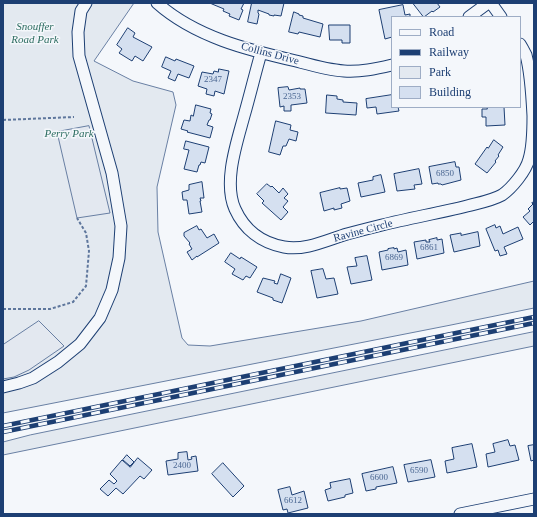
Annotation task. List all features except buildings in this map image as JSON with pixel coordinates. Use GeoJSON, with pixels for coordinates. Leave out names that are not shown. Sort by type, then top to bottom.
{"type":"FeatureCollection","features":[{"type":"Feature","properties":{"kind":"street"},"geometry":{"type":"LineString","coordinates":[[3,386],[19,383],[33,378],[58,362],[80,344],[100,318],[112,290],[119,258],[120,226],[112,173],[79,56],[78,32],[81,11],[86,3]]}},
{"type":"Feature","properties":{"kind":"street","name":"Collins Drive"},"geometry":{"type":"LineString","coordinates":[[157,3],[178,19],[194,28],[214,37],[261,53],[343,71],[369,71],[391,65]]}},
{"type":"Feature","properties":{"kind":"street"},"geometry":{"type":"LineString","coordinates":[[470,16],[489,3],[500,16]]}},
{"type":"Feature","properties":{"kind":"street","name":"Ravine Circle"},"geometry":{"type":"LineString","coordinates":[[261,53],[236,148],[231,173],[230,192],[234,208],[243,223],[256,236],[270,244],[285,247],[300,247],[316,244],[382,225],[491,200],[503,194],[514,184],[523,172],[529,159],[533,131],[529,74],[525,54],[521,46]]}},
{"type":"Feature","properties":{"kind":"street"},"geometry":{"type":"LineString","coordinates":[[460,514],[534,499]]}},
{"type":"Feature","properties":{"kind":"path"},"geometry":{"type":"LineString","coordinates":[[3,120],[74,117]]}},
{"type":"Feature","properties":{"kind":"path"},"geometry":{"type":"LineString","coordinates":[[3,309],[50,309],[74,302],[86,286],[89,251],[86,233],[77,218]]}},
{"type":"Feature","properties":{"kind":"green space"},"geometry":{"type":"Polygon","coordinates":[[[3,3],[134,3],[94,61],[133,81],[173,92],[176,105],[157,187],[158,232],[182,338],[188,345],[210,346],[361,321],[534,281],[534,308],[3,413],[3,3]]]}},
{"type":"Feature","properties":{"kind":"green space"},"geometry":{"type":"Polygon","coordinates":[[[534,332],[534,346],[3,455],[3,442],[30,435],[534,332]]]}},
{"type":"Feature","properties":{"kind":"shaded area"},"geometry":{"type":"Polygon","coordinates":[[[89,126],[110,213],[77,218],[57,132],[89,126]]]}},
{"type":"Feature","properties":{"kind":"shaded area"},"geometry":{"type":"Polygon","coordinates":[[[39,321],[64,346],[29,370],[14,377],[3,379],[3,345],[39,321]]]}},
{"type":"Feature","properties":{"kind":"railway"},"geometry":{"type":"LineString","coordinates":[[3,426],[534,317]]}},
{"type":"Feature","properties":{"kind":"railway"},"geometry":{"type":"LineString","coordinates":[[3,432],[534,323]]}},
{"type":"Feature","properties":{"kind":"park label","name":"Snouffer Road Park"},"geometry":{"type":"Point","coordinates":[35,33]}},
{"type":"Feature","properties":{"kind":"park label","name":"Perry Park"},"geometry":{"type":"Point","coordinates":[69,134]}}]}
